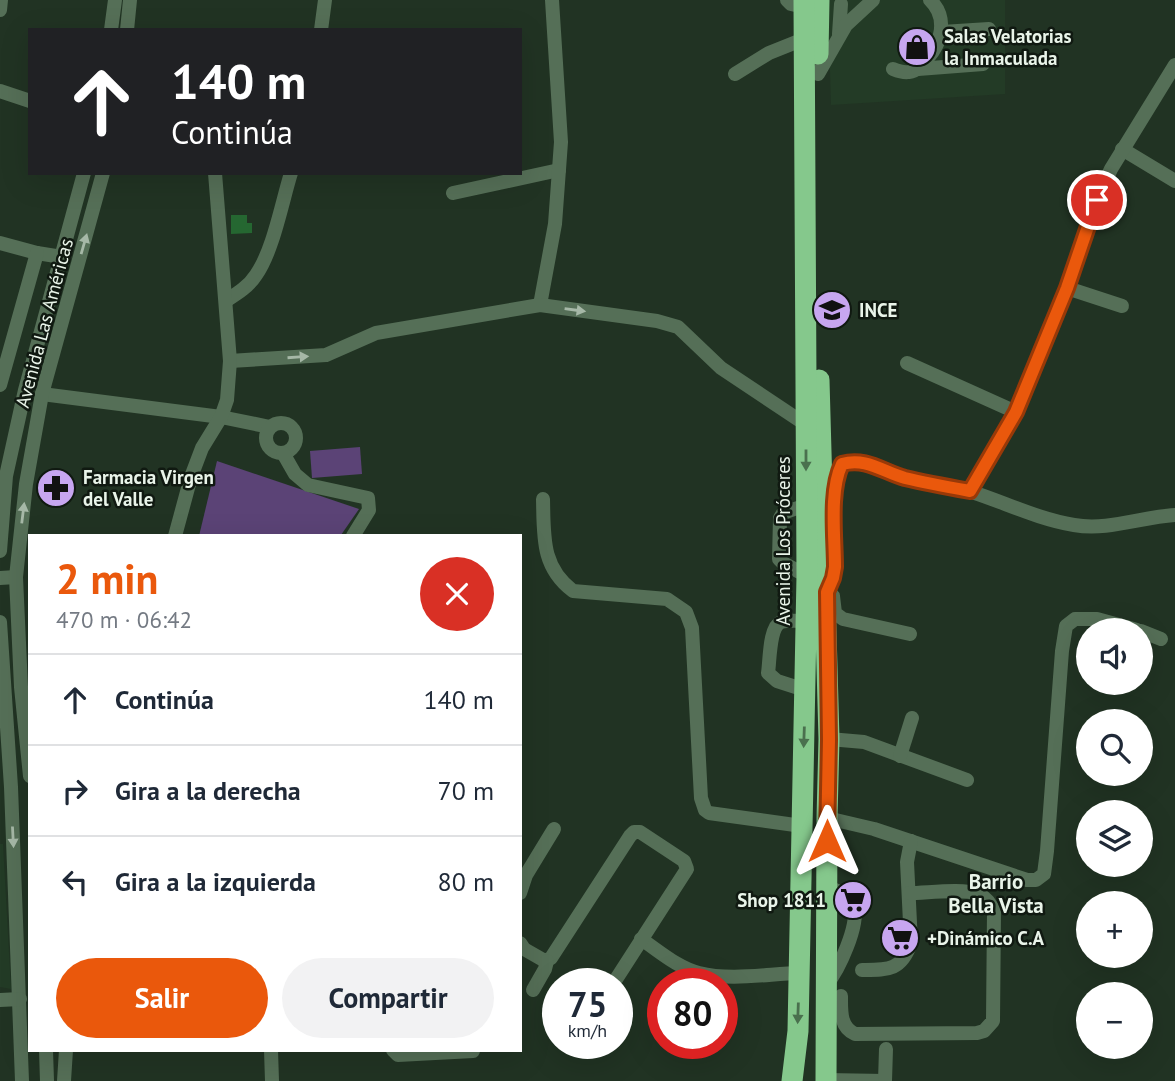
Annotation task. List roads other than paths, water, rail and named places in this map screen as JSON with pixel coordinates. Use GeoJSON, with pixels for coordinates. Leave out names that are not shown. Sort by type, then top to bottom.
{"type":"FeatureCollection","features":[{"type":"Feature","properties":{"kind":"highway","name":"Avenida Los Próceres"},"geometry":{"type":"LineString","coordinates":[[792,1081],[799,973],[807,576],[804,2]]}},
{"type":"Feature","properties":{"kind":"highway","name":"Avenida Los Próceres"},"geometry":{"type":"LineString","coordinates":[[804,2],[818,74],[818,348],[828,588],[828,887],[834,991],[824,1081]]}},
{"type":"Feature","properties":{"kind":"highway"},"geometry":{"type":"LineString","coordinates":[[792,1081],[809,1075],[824,1081]]}},
{"type":"Feature","properties":{"kind":"street"},"geometry":{"type":"LineString","coordinates":[[0,10],[1,0]]}},
{"type":"Feature","properties":{"kind":"street"},"geometry":{"type":"LineString","coordinates":[[111,28],[115,0]]}},
{"type":"Feature","properties":{"kind":"street"},"geometry":{"type":"LineString","coordinates":[[127,28],[130,0]]}},
{"type":"Feature","properties":{"kind":"street"},"geometry":{"type":"LineString","coordinates":[[321,28],[325,0]]}},
{"type":"Feature","properties":{"kind":"street"},"geometry":{"type":"LineString","coordinates":[[540,305],[555,224],[561,142],[552,0]]}},
{"type":"Feature","properties":{"kind":"street"},"geometry":{"type":"LineString","coordinates":[[918,69],[934,52],[942,32],[936,8],[930,0]]}},
{"type":"Feature","properties":{"kind":"street"},"geometry":{"type":"LineString","coordinates":[[839,39],[838,2],[851,8],[868,4]]}},
{"type":"Feature","properties":{"kind":"street"},"geometry":{"type":"LineString","coordinates":[[818,74],[846,25],[868,4]]}},
{"type":"Feature","properties":{"kind":"street"},"geometry":{"type":"LineString","coordinates":[[942,32],[989,29]]}},
{"type":"Feature","properties":{"kind":"street"},"geometry":{"type":"LineString","coordinates":[[735,74],[769,53],[804,39]]}},
{"type":"Feature","properties":{"kind":"street"},"geometry":{"type":"LineString","coordinates":[[893,69],[907,73],[918,69],[983,64]]}},
{"type":"Feature","properties":{"kind":"street"},"geometry":{"type":"LineString","coordinates":[[970,491],[1016,412],[1067,288],[1097,200],[1122,149],[1175,65]]}},
{"type":"Feature","properties":{"kind":"street"},"geometry":{"type":"LineString","coordinates":[[0,91],[28,100]]}},
{"type":"Feature","properties":{"kind":"street"},"geometry":{"type":"LineString","coordinates":[[1122,149],[1175,181]]}},
{"type":"Feature","properties":{"kind":"street"},"geometry":{"type":"LineString","coordinates":[[453,193],[559,170]]}},
{"type":"Feature","properties":{"kind":"street","name":"Avenida Las Américas"},"geometry":{"type":"LineString","coordinates":[[0,551],[6,476],[25,390],[83,175]]}},
{"type":"Feature","properties":{"kind":"street","name":"Avenida Las Américas"},"geometry":{"type":"LineString","coordinates":[[28,722],[24,614],[16,577],[26,484],[42,394],[102,175]]}},
{"type":"Feature","properties":{"kind":"street"},"geometry":{"type":"LineString","coordinates":[[176,534],[202,448],[227,400],[230,361],[227,300],[215,175]]}},
{"type":"Feature","properties":{"kind":"street"},"geometry":{"type":"LineString","coordinates":[[227,300],[245,288],[258,273],[290,175]]}},
{"type":"Feature","properties":{"kind":"street"},"geometry":{"type":"LineString","coordinates":[[0,243],[62,257]]}},
{"type":"Feature","properties":{"kind":"street"},"geometry":{"type":"LineString","coordinates":[[0,385],[37,253]]}},
{"type":"Feature","properties":{"kind":"street"},"geometry":{"type":"LineString","coordinates":[[1067,288],[1122,306]]}},
{"type":"Feature","properties":{"kind":"street"},"geometry":{"type":"LineString","coordinates":[[230,361],[327,355],[376,332],[540,305],[657,321],[678,327],[721,368],[806,424]]}},
{"type":"Feature","properties":{"kind":"street"},"geometry":{"type":"LineString","coordinates":[[907,363],[1016,412]]}},
{"type":"Feature","properties":{"kind":"street"},"geometry":{"type":"LineString","coordinates":[[42,394],[221,416],[270,427]]}},
{"type":"Feature","properties":{"kind":"street"},"geometry":{"type":"LineString","coordinates":[[285,422],[294,428],[297,439],[288,452],[283,453],[273,451],[266,442],[270,427],[285,422]]}},
{"type":"Feature","properties":{"kind":"street"},"geometry":{"type":"LineString","coordinates":[[283,453],[295,474],[308,485],[368,498],[369,510],[354,534]]}},
{"type":"Feature","properties":{"kind":"street"},"geometry":{"type":"LineString","coordinates":[[910,634],[843,619],[835,612],[828,588],[835,567],[835,496],[837,474],[842,464],[866,463],[902,477],[970,491],[1024,512],[1074,525],[1101,527],[1175,515]]}},
{"type":"Feature","properties":{"kind":"street"},"geometry":{"type":"LineString","coordinates":[[542,499],[547,556],[562,583],[573,591],[667,599],[686,612],[692,628],[701,798],[705,810],[709,813],[802,826]]}},
{"type":"Feature","properties":{"kind":"street"},"geometry":{"type":"LineString","coordinates":[[0,578],[16,577]]}},
{"type":"Feature","properties":{"kind":"street"},"geometry":{"type":"LineString","coordinates":[[827,818],[874,829],[1027,880],[1036,880],[1044,874],[1063,639],[1066,626],[1076,619]]}},
{"type":"Feature","properties":{"kind":"street"},"geometry":{"type":"LineString","coordinates":[[805,690],[776,681],[768,673],[773,631],[777,625],[782,622],[806,621]]}},
{"type":"Feature","properties":{"kind":"street"},"geometry":{"type":"LineString","coordinates":[[0,622],[10,787],[23,887],[20,999],[22,1081]]}},
{"type":"Feature","properties":{"kind":"street"},"geometry":{"type":"LineString","coordinates":[[1153,636],[1161,639]]}},
{"type":"Feature","properties":{"kind":"street"},"geometry":{"type":"LineString","coordinates":[[900,756],[912,718]]}},
{"type":"Feature","properties":{"kind":"street"},"geometry":{"type":"LineString","coordinates":[[829,740],[864,742],[967,780]]}},
{"type":"Feature","properties":{"kind":"street"},"geometry":{"type":"LineString","coordinates":[[0,771],[10,787]]}},
{"type":"Feature","properties":{"kind":"street"},"geometry":{"type":"LineString","coordinates":[[522,887],[526,874],[554,829]]}},
{"type":"Feature","properties":{"kind":"street"},"geometry":{"type":"LineString","coordinates":[[533,990],[547,961],[630,836],[638,831],[683,859],[687,866],[623,968]]}},
{"type":"Feature","properties":{"kind":"street"},"geometry":{"type":"LineString","coordinates":[[862,970],[887,970],[896,966],[907,954],[911,943],[908,862],[911,841]]}},
{"type":"Feature","properties":{"kind":"street"},"geometry":{"type":"LineString","coordinates":[[834,991],[844,1024],[855,1034],[977,1033],[990,1026],[993,1021],[994,911],[988,901],[969,892],[909,893]]}},
{"type":"Feature","properties":{"kind":"street"},"geometry":{"type":"LineString","coordinates":[[641,939],[670,959],[698,973],[737,976],[799,973]]}},
{"type":"Feature","properties":{"kind":"street"},"geometry":{"type":"LineString","coordinates":[[522,945],[537,958],[547,961]]}},
{"type":"Feature","properties":{"kind":"street"},"geometry":{"type":"LineString","coordinates":[[0,1000],[20,999]]}},
{"type":"Feature","properties":{"kind":"street"},"geometry":{"type":"LineString","coordinates":[[824,1081],[885,1081],[886,1049]]}},
{"type":"Feature","properties":{"kind":"street"},"geometry":{"type":"LineString","coordinates":[[46,1052],[47,1081]]}},
{"type":"Feature","properties":{"kind":"street"},"geometry":{"type":"LineString","coordinates":[[64,1081],[66,1052]]}},
{"type":"Feature","properties":{"kind":"street"},"geometry":{"type":"LineString","coordinates":[[271,1052],[272,1081]]}},
{"type":"Feature","properties":{"kind":"street"},"geometry":{"type":"LineString","coordinates":[[395,1052],[398,1055],[454,1052]]}},
{"type":"Feature","properties":{"kind":"place","name":"Salas Velatorias la Inmaculada"},"geometry":{"type":"Point","coordinates":[917,47]}},
{"type":"Feature","properties":{"kind":"place","name":"INCE"},"geometry":{"type":"Point","coordinates":[832,310]}},
{"type":"Feature","properties":{"kind":"place","name":"Farmacia Virgen del Valle"},"geometry":{"type":"Point","coordinates":[56,488]}},
{"type":"Feature","properties":{"kind":"place","name":"Shop 1811"},"geometry":{"type":"Point","coordinates":[853,900]}},
{"type":"Feature","properties":{"kind":"place","name":"+Dinámico C.A"},"geometry":{"type":"Point","coordinates":[900,938]}},
{"type":"Feature","properties":{"kind":"district","name":"Barrio Bella Vista"},"geometry":{"type":"Point","coordinates":[996,894]}}]}
